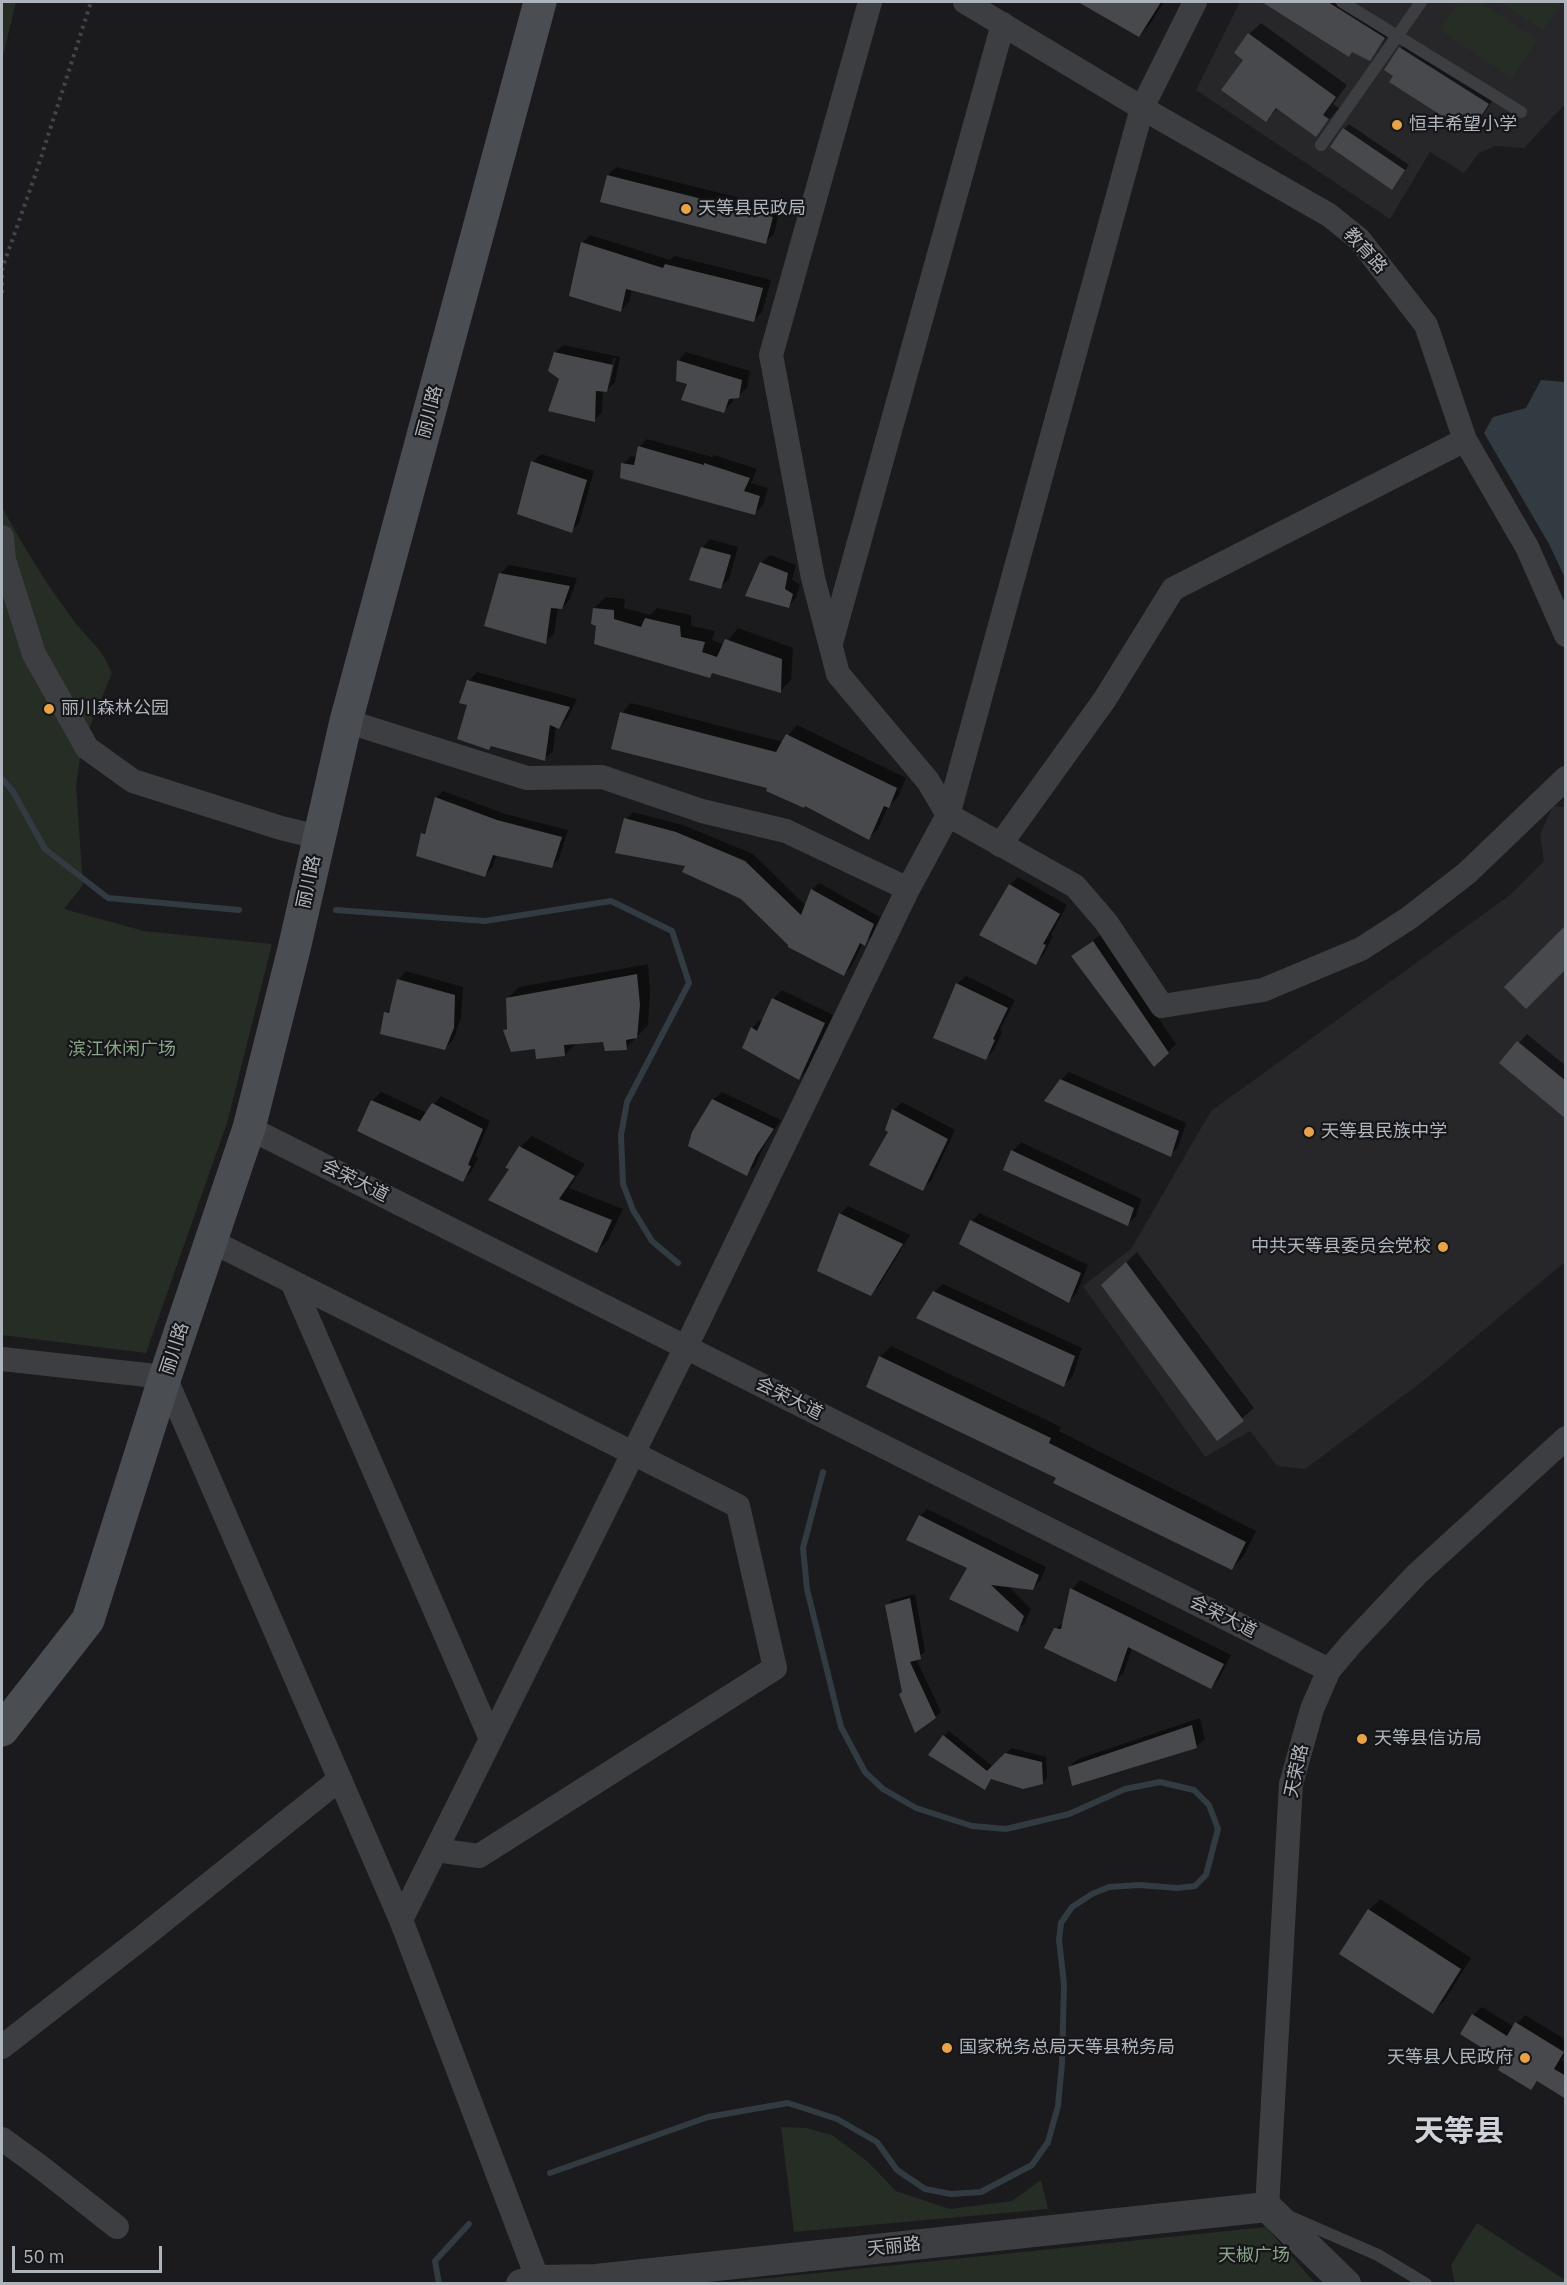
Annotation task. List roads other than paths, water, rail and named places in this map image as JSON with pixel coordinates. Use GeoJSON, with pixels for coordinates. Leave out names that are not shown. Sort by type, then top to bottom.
{"type":"FeatureCollection","features":[{"type":"Feature","properties":{"kind":"main road","name":"丽川路"},"geometry":{"type":"LineString","coordinates":[[2,1730],[88,1620],[165,1377],[249,1128],[294,949],[346,721],[540,2]]}},
{"type":"Feature","properties":{"kind":"street"},"geometry":{"type":"LineString","coordinates":[[870,2],[771,355],[813,578],[838,674],[928,781],[948,815],[1075,886],[1106,922],[1162,1006],[1263,990],[1361,949],[1409,918],[1467,873],[1566,778]]}},
{"type":"Feature","properties":{"kind":"street","name":"教育路"},"geometry":{"type":"LineString","coordinates":[[965,2],[1142,108],[1329,215],[1359,239],[1426,325],[1465,440],[1527,547],[1566,634]]}},
{"type":"Feature","properties":{"kind":"street"},"geometry":{"type":"LineString","coordinates":[[401,1920],[686,1347],[908,889],[948,815],[1142,108],[1195,2]]}},
{"type":"Feature","properties":{"kind":"street"},"geometry":{"type":"LineString","coordinates":[[830,645],[1003,24]]}},
{"type":"Feature","properties":{"kind":"street"},"geometry":{"type":"LineString","coordinates":[[1000,845],[1105,699],[1173,589],[1465,440]]}},
{"type":"Feature","properties":{"kind":"street"},"geometry":{"type":"LineString","coordinates":[[2,537],[4,560],[34,654],[87,748],[133,781],[281,828],[318,837]]}},
{"type":"Feature","properties":{"kind":"street"},"geometry":{"type":"LineString","coordinates":[[346,721],[527,778],[602,777],[702,811],[786,831],[908,889]]}},
{"type":"Feature","properties":{"kind":"street","name":"会荣大道"},"geometry":{"type":"LineString","coordinates":[[249,1128],[1329,1670]]}},
{"type":"Feature","properties":{"kind":"street"},"geometry":{"type":"LineString","coordinates":[[211,1241],[738,1506],[775,1668],[479,1856],[436,1850]]}},
{"type":"Feature","properties":{"kind":"street"},"geometry":{"type":"LineString","coordinates":[[292,1282],[491,1739]]}},
{"type":"Feature","properties":{"kind":"street"},"geometry":{"type":"LineString","coordinates":[[2,1359],[165,1377],[401,1920],[530,2282]]}},
{"type":"Feature","properties":{"kind":"street","name":"天荣路"},"geometry":{"type":"LineString","coordinates":[[1267,2207],[1291,1784],[1312,1709],[1329,1670],[1351,1644],[1417,1574],[1566,1437]]}},
{"type":"Feature","properties":{"kind":"street"},"geometry":{"type":"LineString","coordinates":[[2,2047],[340,1779]]}},
{"type":"Feature","properties":{"kind":"street"},"geometry":{"type":"LineString","coordinates":[[2,2139],[117,2227]]}},
{"type":"Feature","properties":{"kind":"street"},"geometry":{"type":"LineString","coordinates":[[1267,2207],[1346,2283]]}},
{"type":"Feature","properties":{"kind":"street","name":"天丽路"},"geometry":{"type":"LineString","coordinates":[[530,2282],[596,2279],[1267,2207]]}},
{"type":"Feature","properties":{"kind":"lane"},"geometry":{"type":"LineString","coordinates":[[1342,2],[1521,112]]}},
{"type":"Feature","properties":{"kind":"lane"},"geometry":{"type":"LineString","coordinates":[[1321,145],[1421,2]]}},
{"type":"Feature","properties":{"kind":"lane"},"geometry":{"type":"LineString","coordinates":[[1267,2207],[1378,2255],[1426,2283]]}},
{"type":"Feature","properties":{"kind":"waterway"},"geometry":{"type":"LineString","coordinates":[[2,779],[12,790],[45,849],[108,898],[239,910]]}},
{"type":"Feature","properties":{"kind":"waterway"},"geometry":{"type":"LineString","coordinates":[[336,910],[485,921],[611,901],[672,931],[689,983],[627,1102],[621,1135],[623,1184],[633,1210],[652,1241],[678,1263]]}},
{"type":"Feature","properties":{"kind":"waterway"},"geometry":{"type":"LineString","coordinates":[[550,2173],[708,2117],[788,2103],[837,2119],[877,2142],[897,2170],[925,2189],[951,2194],[981,2192],[1032,2165],[1048,2142],[1058,2106],[1062,2063],[1064,1984],[1059,1940],[1061,1923],[1072,1907],[1092,1894],[1109,1887],[1195,1886],[1206,1875],[1218,1829],[1209,1805],[1194,1790],[1160,1782],[1125,1789],[1069,1814],[1006,1829],[972,1826],[916,1808],[883,1789],[865,1772],[841,1727],[807,1589],[803,1548],[823,1472]]}},
{"type":"Feature","properties":{"kind":"waterway"},"geometry":{"type":"LineString","coordinates":[[439,2284],[435,2261],[469,2224]]}},
{"type":"Feature","properties":{"kind":"place","name":"恒丰希望小学"},"geometry":{"type":"Point","coordinates":[1397,125]}},
{"type":"Feature","properties":{"kind":"place","name":"天等县民政局"},"geometry":{"type":"Point","coordinates":[686,209]}},
{"type":"Feature","properties":{"kind":"place","name":"丽川森林公园"},"geometry":{"type":"Point","coordinates":[49,709]}},
{"type":"Feature","properties":{"kind":"place","name":"天等县民族中学"},"geometry":{"type":"Point","coordinates":[1309,1132]}},
{"type":"Feature","properties":{"kind":"place","name":"中共天等县委员会党校"},"geometry":{"type":"Point","coordinates":[1443,1247]}},
{"type":"Feature","properties":{"kind":"place","name":"天等县信访局"},"geometry":{"type":"Point","coordinates":[1362,1739]}},
{"type":"Feature","properties":{"kind":"place","name":"国家税务总局天等县税务局"},"geometry":{"type":"Point","coordinates":[947,2048]}},
{"type":"Feature","properties":{"kind":"place","name":"天等县人民政府"},"geometry":{"type":"Point","coordinates":[1525,2058]}},
{"type":"Feature","properties":{"kind":"district","name":"天等县"},"geometry":{"type":"Point","coordinates":[1459,2132]}},
{"type":"Feature","properties":{"kind":"park label","name":"滨江休闲广场"},"geometry":{"type":"Point","coordinates":[122,1050]}},
{"type":"Feature","properties":{"kind":"park label","name":"天椒广场"},"geometry":{"type":"Point","coordinates":[1254,2256]}}]}
